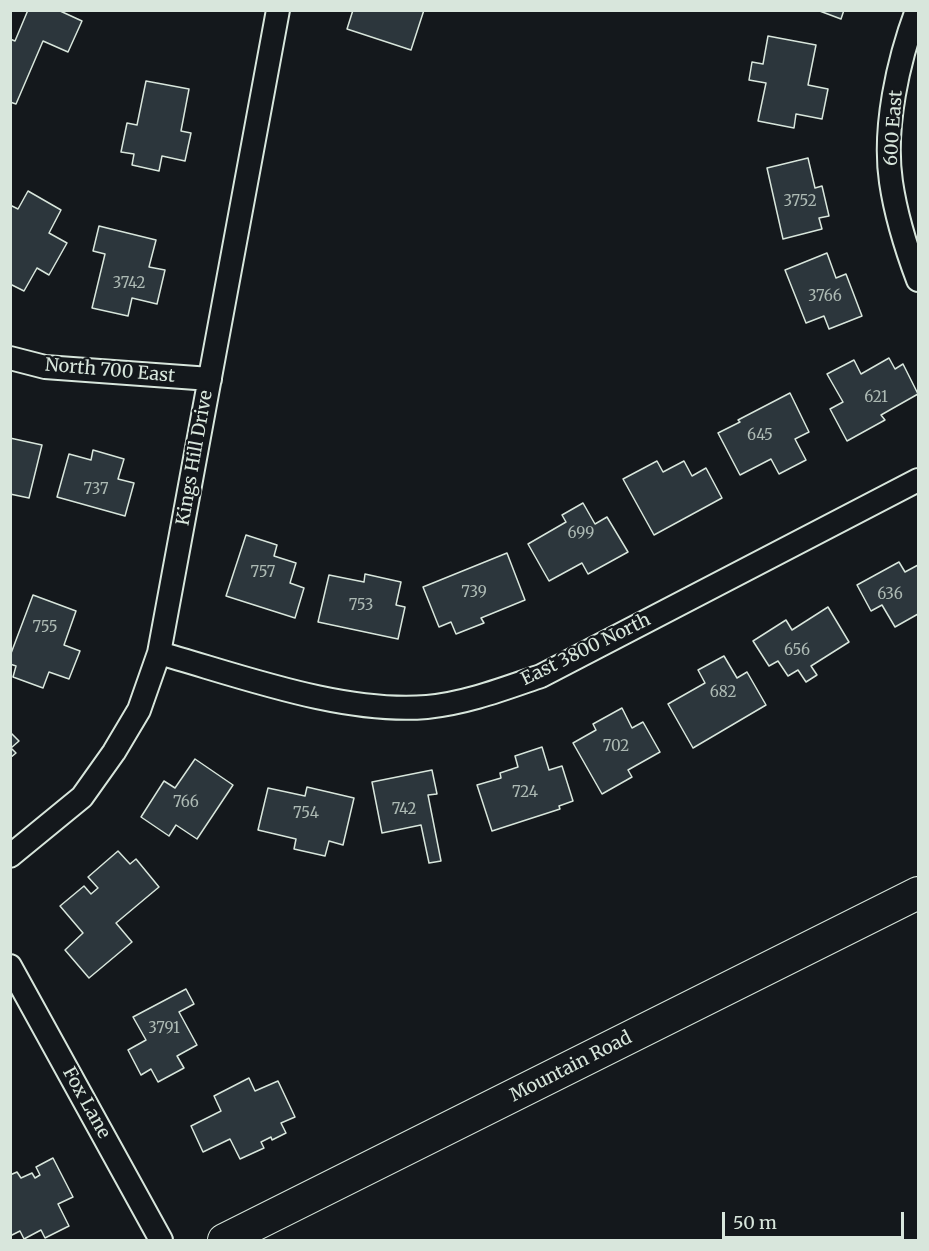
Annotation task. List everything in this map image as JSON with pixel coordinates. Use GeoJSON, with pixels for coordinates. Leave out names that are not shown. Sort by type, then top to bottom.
{"type":"FeatureCollection","features":[{"type":"Feature","properties":{"kind":"street","name":"Kings Hill Drive"},"geometry":{"type":"LineString","coordinates":[[10,856],[82,797],[114,752],[139,710],[159,652],[278,10]]}},
{"type":"Feature","properties":{"kind":"street","name":"600 East"},"geometry":{"type":"LineString","coordinates":[[917,10],[900,65],[893,104],[889,148],[890,180],[897,215],[918,279]]}},
{"type":"Feature","properties":{"kind":"street","name":"North 700 East"},"geometry":{"type":"LineString","coordinates":[[10,358],[45,367],[210,379]]}},
{"type":"Feature","properties":{"kind":"street","name":"East 3800 North"},"geometry":{"type":"LineString","coordinates":[[159,652],[313,696],[368,706],[426,707],[476,699],[541,675],[918,480]]}},
{"type":"Feature","properties":{"kind":"street","name":"Mountain Road"},"geometry":{"type":"LineString","coordinates":[[224,1240],[918,893]]}},
{"type":"Feature","properties":{"kind":"street","name":"Fox Lane"},"geometry":{"type":"LineString","coordinates":[[10,966],[161,1240]]}},
{"type":"Feature","properties":{"kind":"building"},"geometry":{"type":"Polygon","coordinates":[[[28,10],[58,10],[82,21],[68,52],[43,41],[16,104],[10,102],[10,39],[15,41],[28,10]]]}},
{"type":"Feature","properties":{"kind":"building"},"geometry":{"type":"Polygon","coordinates":[[[353,10],[424,10],[411,50],[347,29],[353,10]]]}},
{"type":"Feature","properties":{"kind":"building"},"geometry":{"type":"Polygon","coordinates":[[[817,10],[844,10],[841,19],[817,10]]]}},
{"type":"Feature","properties":{"kind":"building"},"geometry":{"type":"Polygon","coordinates":[[[768,36],[816,45],[808,85],[828,89],[822,119],[796,114],[794,128],[758,121],[766,83],[749,80],[752,62],[763,64],[768,36]]]}},
{"type":"Feature","properties":{"kind":"building"},"geometry":{"type":"Polygon","coordinates":[[[146,81],[189,89],[181,131],[191,133],[185,161],[162,156],[159,171],[132,165],[134,154],[121,152],[127,123],[137,125],[146,81]]]}},
{"type":"Feature","properties":{"kind":"building"},"geometry":{"type":"Polygon","coordinates":[[[808,158],[815,188],[822,186],[829,216],[819,218],[822,229],[783,239],[767,168],[808,158]]]}},
{"type":"Feature","properties":{"kind":"building"},"geometry":{"type":"Polygon","coordinates":[[[28,191],[61,210],[49,233],[67,243],[49,275],[37,268],[24,291],[10,284],[10,205],[18,209],[28,191]]]}},
{"type":"Feature","properties":{"kind":"building"},"geometry":{"type":"Polygon","coordinates":[[[99,226],[156,240],[149,267],[165,270],[157,304],[132,298],[128,316],[92,308],[105,254],[93,251],[99,226]]]}},
{"type":"Feature","properties":{"kind":"building"},"geometry":{"type":"Polygon","coordinates":[[[827,253],[836,278],[846,274],[862,316],[829,329],[824,316],[806,323],[785,270],[827,253]]]}},
{"type":"Feature","properties":{"kind":"building"},"geometry":{"type":"Polygon","coordinates":[[[889,358],[895,369],[903,364],[918,394],[881,415],[885,420],[847,441],[830,409],[843,402],[827,374],[854,360],[861,374],[889,358]]]}},
{"type":"Feature","properties":{"kind":"building"},"geometry":{"type":"Polygon","coordinates":[[[790,393],[809,432],[795,439],[806,460],[779,474],[771,459],[740,475],[718,433],[790,393]]]}},
{"type":"Feature","properties":{"kind":"building"},"geometry":{"type":"Polygon","coordinates":[[[10,438],[42,445],[29,498],[10,494],[10,438]]]}},
{"type":"Feature","properties":{"kind":"building"},"geometry":{"type":"Polygon","coordinates":[[[93,450],[124,459],[118,479],[134,483],[125,516],[57,497],[69,454],[91,460],[93,450]]]}},
{"type":"Feature","properties":{"kind":"building"},"geometry":{"type":"Polygon","coordinates":[[[657,461],[663,472],[684,461],[692,476],[706,468],[722,498],[654,535],[623,479],[657,461]]]}},
{"type":"Feature","properties":{"kind":"building"},"geometry":{"type":"Polygon","coordinates":[[[583,503],[595,524],[607,517],[628,552],[588,574],[582,563],[549,581],[528,544],[566,522],[562,515],[583,503]]]}},
{"type":"Feature","properties":{"kind":"building"},"geometry":{"type":"Polygon","coordinates":[[[246,535],[277,545],[274,556],[296,563],[290,583],[304,588],[295,618],[226,596],[246,535]]]}},
{"type":"Feature","properties":{"kind":"building"},"geometry":{"type":"Polygon","coordinates":[[[507,553],[525,600],[481,618],[484,623],[456,634],[451,622],[439,627],[423,587],[507,553]]]}},
{"type":"Feature","properties":{"kind":"building"},"geometry":{"type":"Polygon","coordinates":[[[899,562],[905,572],[918,565],[918,614],[895,627],[882,605],[871,611],[857,585],[899,562]]]}},
{"type":"Feature","properties":{"kind":"building"},"geometry":{"type":"Polygon","coordinates":[[[365,574],[401,582],[396,605],[405,607],[398,639],[318,622],[329,575],[364,582],[365,574]]]}},
{"type":"Feature","properties":{"kind":"building"},"geometry":{"type":"Polygon","coordinates":[[[33,595],[76,611],[64,645],[80,651],[69,679],[49,672],[43,688],[13,677],[16,666],[10,664],[10,656],[33,595]]]}},
{"type":"Feature","properties":{"kind":"building"},"geometry":{"type":"Polygon","coordinates":[[[828,607],[849,642],[811,666],[817,675],[806,682],[798,670],[788,676],[778,661],[769,666],[753,641],[786,620],[792,630],[828,607]]]}},
{"type":"Feature","properties":{"kind":"building"},"geometry":{"type":"Polygon","coordinates":[[[724,656],[737,678],[747,672],[766,705],[693,748],[668,704],[705,683],[698,670],[724,656]]]}},
{"type":"Feature","properties":{"kind":"building"},"geometry":{"type":"Polygon","coordinates":[[[622,708],[632,728],[643,722],[660,752],[628,770],[632,777],[602,794],[573,743],[596,730],[593,724],[622,708]]]}},
{"type":"Feature","properties":{"kind":"building"},"geometry":{"type":"Polygon","coordinates":[[[10,732],[19,741],[11,748],[16,753],[10,758],[10,732]]]}},
{"type":"Feature","properties":{"kind":"building"},"geometry":{"type":"Polygon","coordinates":[[[542,747],[549,770],[562,766],[573,801],[559,806],[560,809],[492,831],[477,785],[501,778],[500,773],[518,767],[515,756],[542,747]]]}},
{"type":"Feature","properties":{"kind":"building"},"geometry":{"type":"Polygon","coordinates":[[[195,759],[233,785],[197,839],[176,825],[169,836],[141,817],[164,781],[175,788],[195,759]]]}},
{"type":"Feature","properties":{"kind":"building"},"geometry":{"type":"Polygon","coordinates":[[[432,770],[437,794],[428,795],[441,861],[429,863],[421,825],[382,833],[372,782],[432,770]]]}},
{"type":"Feature","properties":{"kind":"building"},"geometry":{"type":"Polygon","coordinates":[[[307,787],[354,798],[343,845],[329,841],[325,856],[294,849],[296,839],[258,830],[268,788],[305,796],[307,787]]]}},
{"type":"Feature","properties":{"kind":"building"},"geometry":{"type":"Polygon","coordinates":[[[118,851],[130,864],[136,859],[159,887],[116,923],[132,942],[89,978],[65,950],[83,933],[60,906],[84,886],[91,894],[98,888],[88,877],[118,851]]]}},
{"type":"Feature","properties":{"kind":"building"},"geometry":{"type":"Polygon","coordinates":[[[186,989],[194,1004],[179,1012],[197,1045],[177,1056],[184,1068],[158,1082],[151,1069],[141,1075],[128,1050],[146,1040],[133,1017],[186,989]]]}},
{"type":"Feature","properties":{"kind":"building"},"geometry":{"type":"Polygon","coordinates":[[[249,1078],[255,1091],[278,1081],[295,1117],[281,1123],[286,1133],[272,1140],[271,1137],[261,1142],[264,1148],[240,1159],[230,1139],[203,1152],[191,1126],[221,1111],[214,1096],[249,1078]]]}},
{"type":"Feature","properties":{"kind":"building"},"geometry":{"type":"Polygon","coordinates":[[[53,1158],[73,1197],[58,1204],[69,1226],[45,1238],[41,1230],[24,1239],[20,1231],[10,1236],[10,1175],[17,1172],[21,1178],[32,1173],[35,1178],[40,1175],[36,1167],[53,1158]]]}}]}
